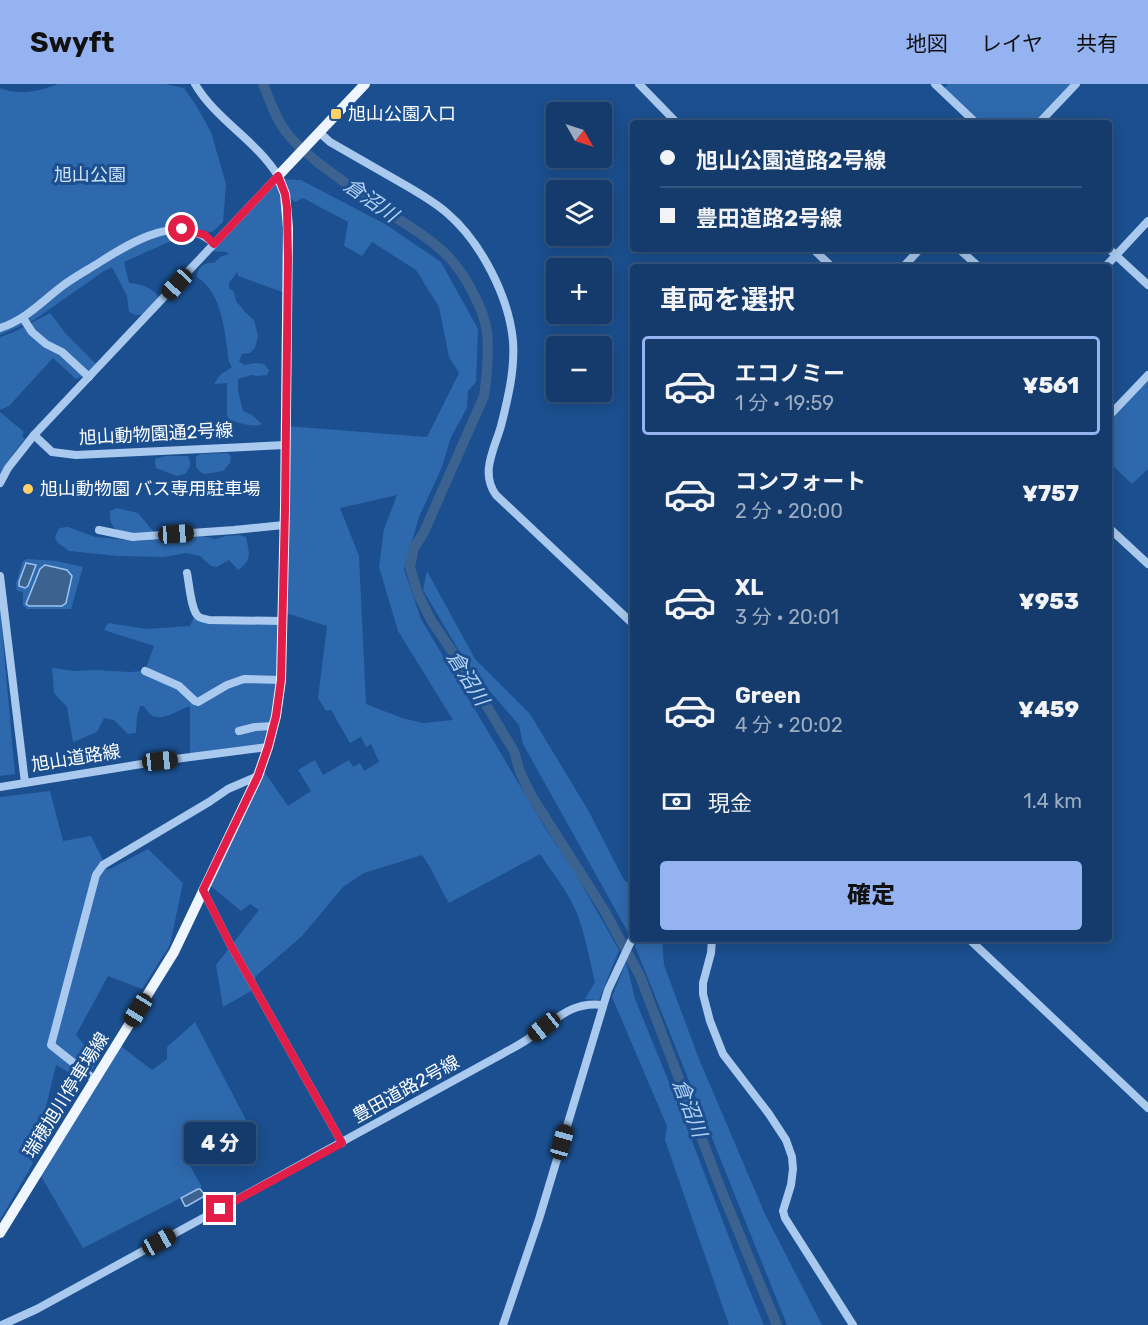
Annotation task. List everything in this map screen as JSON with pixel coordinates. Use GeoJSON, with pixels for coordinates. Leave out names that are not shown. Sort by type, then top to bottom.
{"type":"FeatureCollection","features":[{"type":"Feature","properties":{"kind":"main road"},"geometry":{"type":"LineString","coordinates":[[278,176],[364,84]]}},
{"type":"Feature","properties":{"kind":"main road","name":"瑞穂旭川停車場線"},"geometry":{"type":"LineString","coordinates":[[0,1233],[174,952],[258,776],[274,726],[281,680],[283,621],[288,228],[285,194],[278,176]]}},
{"type":"Feature","properties":{"kind":"street"},"geometry":{"type":"LineString","coordinates":[[0,483],[8,468],[34,435],[278,176],[271,164],[210,106],[195,84]]}},
{"type":"Feature","properties":{"kind":"street"},"geometry":{"type":"LineString","coordinates":[[639,84],[674,120]]}},
{"type":"Feature","properties":{"kind":"street"},"geometry":{"type":"LineString","coordinates":[[935,84],[973,120]]}},
{"type":"Feature","properties":{"kind":"street"},"geometry":{"type":"LineString","coordinates":[[1042,120],[1076,84]]}},
{"type":"Feature","properties":{"kind":"street"},"geometry":{"type":"LineString","coordinates":[[316,135],[428,198],[448,213],[473,241],[490,270],[508,317],[513,340],[510,386],[488,469],[490,487],[630,621]]}},
{"type":"Feature","properties":{"kind":"street"},"geometry":{"type":"LineString","coordinates":[[1108,264],[1148,221]]}},
{"type":"Feature","properties":{"kind":"street"},"geometry":{"type":"LineString","coordinates":[[0,328],[24,318],[65,284],[142,237],[182,229],[205,235],[214,244]]}},
{"type":"Feature","properties":{"kind":"street"},"geometry":{"type":"LineString","coordinates":[[816,252],[829,264]]}},
{"type":"Feature","properties":{"kind":"street"},"geometry":{"type":"LineString","coordinates":[[906,264],[917,252]]}},
{"type":"Feature","properties":{"kind":"street"},"geometry":{"type":"LineString","coordinates":[[962,252],[976,264]]}},
{"type":"Feature","properties":{"kind":"street"},"geometry":{"type":"LineString","coordinates":[[1112,252],[1148,285]]}},
{"type":"Feature","properties":{"kind":"street"},"geometry":{"type":"LineString","coordinates":[[24,318],[32,332],[46,344],[62,352],[89,377]]}},
{"type":"Feature","properties":{"kind":"street"},"geometry":{"type":"LineString","coordinates":[[1112,413],[1148,375]]}},
{"type":"Feature","properties":{"kind":"street","name":"旭山動物園通2号線"},"geometry":{"type":"LineString","coordinates":[[34,435],[52,452],[76,455],[285,445]]}},
{"type":"Feature","properties":{"kind":"street"},"geometry":{"type":"LineString","coordinates":[[99,531],[133,537],[284,525]]}},
{"type":"Feature","properties":{"kind":"street"},"geometry":{"type":"LineString","coordinates":[[1112,531],[1148,564]]}},
{"type":"Feature","properties":{"kind":"street"},"geometry":{"type":"LineString","coordinates":[[187,573],[193,605],[200,617],[209,620],[283,621]]}},
{"type":"Feature","properties":{"kind":"street","name":"旭山道路線"},"geometry":{"type":"LineString","coordinates":[[0,576],[25,783],[160,761],[268,747]]}},
{"type":"Feature","properties":{"kind":"street"},"geometry":{"type":"LineString","coordinates":[[145,671],[179,686],[198,702],[227,685],[244,679],[281,680]]}},
{"type":"Feature","properties":{"kind":"street"},"geometry":{"type":"LineString","coordinates":[[239,730],[274,726]]}},
{"type":"Feature","properties":{"kind":"street"},"geometry":{"type":"LineString","coordinates":[[95,1079],[51,1045],[96,875],[103,865],[228,789],[258,776]]}},
{"type":"Feature","properties":{"kind":"street"},"geometry":{"type":"LineString","coordinates":[[0,787],[25,783]]}},
{"type":"Feature","properties":{"kind":"street"},"geometry":{"type":"LineString","coordinates":[[203,890],[230,944],[342,1143]]}},
{"type":"Feature","properties":{"kind":"street"},"geometry":{"type":"LineString","coordinates":[[503,1325],[539,1219],[603,1005],[631,942]]}},
{"type":"Feature","properties":{"kind":"street"},"geometry":{"type":"LineString","coordinates":[[712,942],[703,983],[703,994],[717,1041],[723,1054],[763,1105],[786,1140],[792,1157],[793,1169],[783,1211],[785,1218],[853,1325]]}},
{"type":"Feature","properties":{"kind":"street"},"geometry":{"type":"LineString","coordinates":[[972,942],[1148,1108]]}},
{"type":"Feature","properties":{"kind":"street","name":"豊田道路2号線"},"geometry":{"type":"LineString","coordinates":[[2,1325],[37,1309],[504,1053],[532,1037],[569,1010],[584,1005],[603,1005]]}},
{"type":"Feature","properties":{"kind":"green space","name":"旭山公園"},"geometry":{"type":"Polygon","coordinates":[[[58,84],[165,84],[184,88],[211,132],[226,184],[223,222],[212,232],[187,229],[171,241],[124,262],[129,283],[145,286],[158,296],[145,313],[138,315],[129,312],[127,296],[112,267],[34,320],[0,335],[0,88],[14,92],[29,92],[58,84]]]}},
{"type":"Feature","properties":{"kind":"green space"},"geometry":{"type":"Polygon","coordinates":[[[948,84],[1076,84],[1042,120],[974,120],[942,91],[948,84]]]}},
{"type":"Feature","properties":{"kind":"green space"},"geometry":{"type":"Polygon","coordinates":[[[279,179],[301,180],[385,224],[441,262],[478,329],[476,382],[468,391],[467,408],[451,437],[442,467],[419,517],[404,569],[421,619],[619,950],[599,1000],[585,999],[595,982],[582,927],[567,894],[540,854],[449,903],[422,855],[364,873],[343,887],[302,936],[256,976],[253,990],[223,1007],[216,965],[259,910],[250,904],[241,911],[207,883],[261,767],[288,806],[311,791],[298,770],[315,760],[323,775],[349,760],[353,767],[360,763],[364,771],[379,762],[371,744],[366,747],[361,737],[350,743],[331,710],[326,711],[318,698],[327,626],[283,612],[286,426],[427,437],[459,373],[449,357],[439,307],[416,270],[372,242],[362,256],[344,246],[348,222],[303,198],[295,202],[285,194],[288,294],[238,276],[237,272],[229,282],[229,288],[234,292],[236,301],[254,320],[258,336],[255,348],[250,353],[242,354],[239,361],[244,365],[264,364],[269,370],[267,375],[251,375],[238,379],[238,391],[243,411],[262,424],[242,424],[229,420],[227,383],[214,384],[220,375],[232,367],[229,362],[224,327],[212,293],[197,277],[202,266],[214,263],[220,257],[229,254],[207,251],[279,179]],[[397,495],[340,508],[359,556],[366,704],[402,718],[423,723],[453,720],[398,631],[379,567],[384,529],[397,495]]]}},
{"type":"Feature","properties":{"kind":"green space"},"geometry":{"type":"Polygon","coordinates":[[[50,313],[66,334],[97,365],[90,373],[76,379],[53,358],[9,406],[0,410],[0,337],[50,313]]]}},
{"type":"Feature","properties":{"kind":"green space"},"geometry":{"type":"Polygon","coordinates":[[[1148,375],[1148,469],[1132,484],[1112,465],[1112,413],[1148,375]]]}},
{"type":"Feature","properties":{"kind":"green space"},"geometry":{"type":"Polygon","coordinates":[[[0,412],[24,432],[22,436],[25,439],[13,454],[0,481],[0,412]]]}},
{"type":"Feature","properties":{"kind":"green space"},"geometry":{"type":"Polygon","coordinates":[[[228,453],[231,457],[230,463],[223,471],[205,474],[196,467],[196,457],[200,454],[228,453]]]}},
{"type":"Feature","properties":{"kind":"green space"},"geometry":{"type":"Polygon","coordinates":[[[165,456],[188,456],[190,465],[188,470],[185,474],[177,476],[156,468],[155,459],[165,456]]]}},
{"type":"Feature","properties":{"kind":"green space"},"geometry":{"type":"Polygon","coordinates":[[[117,508],[138,513],[153,531],[152,534],[131,534],[116,529],[111,523],[110,511],[117,508]]]}},
{"type":"Feature","properties":{"kind":"green space"},"geometry":{"type":"Polygon","coordinates":[[[68,527],[95,537],[140,541],[203,536],[215,539],[239,535],[246,537],[249,556],[246,563],[238,570],[229,560],[217,567],[211,566],[200,556],[186,553],[164,557],[118,556],[69,551],[57,542],[55,537],[59,528],[68,527]]]}},
{"type":"Feature","properties":{"kind":"green space"},"geometry":{"type":"Polygon","coordinates":[[[27,559],[56,561],[83,567],[71,609],[27,609],[23,605],[23,592],[17,591],[16,583],[23,561],[27,559]]]}},
{"type":"Feature","properties":{"kind":"green space"},"geometry":{"type":"Polygon","coordinates":[[[427,571],[475,659],[530,714],[588,810],[624,880],[630,884],[629,934],[523,744],[519,725],[468,666],[423,590],[427,571]]]}},
{"type":"Feature","properties":{"kind":"green space"},"geometry":{"type":"Polygon","coordinates":[[[0,607],[15,774],[0,776],[0,607]]]}},
{"type":"Feature","properties":{"kind":"green space"},"geometry":{"type":"Polygon","coordinates":[[[196,613],[200,617],[283,621],[268,747],[190,758],[190,706],[159,717],[153,716],[144,706],[140,706],[136,733],[128,734],[114,720],[104,718],[97,732],[73,742],[67,707],[54,693],[52,668],[75,671],[145,671],[154,646],[104,630],[108,623],[146,629],[190,626],[196,613]]]}},
{"type":"Feature","properties":{"kind":"green space"},"geometry":{"type":"Polygon","coordinates":[[[50,791],[63,841],[91,836],[108,870],[148,849],[183,883],[170,945],[142,989],[108,976],[76,1035],[98,1061],[85,1081],[56,1065],[32,1165],[0,1220],[0,797],[50,791]]]}},
{"type":"Feature","properties":{"kind":"green space"},"geometry":{"type":"Polygon","coordinates":[[[637,942],[662,942],[664,965],[699,1059],[765,1214],[822,1325],[787,1325],[635,946],[637,942]]]}},
{"type":"Feature","properties":{"kind":"green space"},"geometry":{"type":"Polygon","coordinates":[[[626,962],[635,999],[764,1325],[729,1325],[665,1140],[667,1126],[612,997],[626,962]]]}},
{"type":"Feature","properties":{"kind":"green space"},"geometry":{"type":"Polygon","coordinates":[[[195,1022],[246,1120],[185,1157],[202,1187],[83,1248],[38,1171],[117,1043],[152,1070],[167,1059],[167,1047],[195,1022]]]}},
{"type":"Feature","properties":{"kind":"shaded area"},"geometry":{"type":"Polygon","coordinates":[[[26,563],[36,565],[28,586],[25,588],[19,586],[19,582],[26,563]]]}},
{"type":"Feature","properties":{"kind":"shaded area"},"geometry":{"type":"Polygon","coordinates":[[[45,565],[67,570],[72,576],[66,603],[62,606],[29,606],[26,604],[40,569],[45,565]]]}},
{"type":"Feature","properties":{"kind":"shaded area"},"geometry":{"type":"Polygon","coordinates":[[[198,1189],[204,1194],[203,1197],[185,1206],[181,1198],[198,1189]]]}},
{"type":"Feature","properties":{"kind":"waterway","name":"倉沼川"},"geometry":{"type":"LineString","coordinates":[[263,84],[280,122],[296,143],[345,183],[437,246],[458,268],[481,309],[488,340],[484,396],[424,532],[414,548],[410,567],[418,594],[431,620],[514,751],[520,772],[531,795],[604,910],[640,976],[722,1192],[777,1325]]}},
{"type":"Feature","properties":{"kind":"place","name":"旭山公園入口"},"geometry":{"type":"Point","coordinates":[336,114]}},
{"type":"Feature","properties":{"kind":"place","name":"旭山動物園 バス専用駐車場"},"geometry":{"type":"Point","coordinates":[28,489]}},
{"type":"Feature","properties":{"kind":"route"},"geometry":{"type":"LineString","coordinates":[[182,229],[205,235],[214,244],[278,176],[285,194],[287,208],[288,258],[281,680],[276,716],[258,776],[203,890],[230,944],[342,1143],[220,1209]]}}]}
